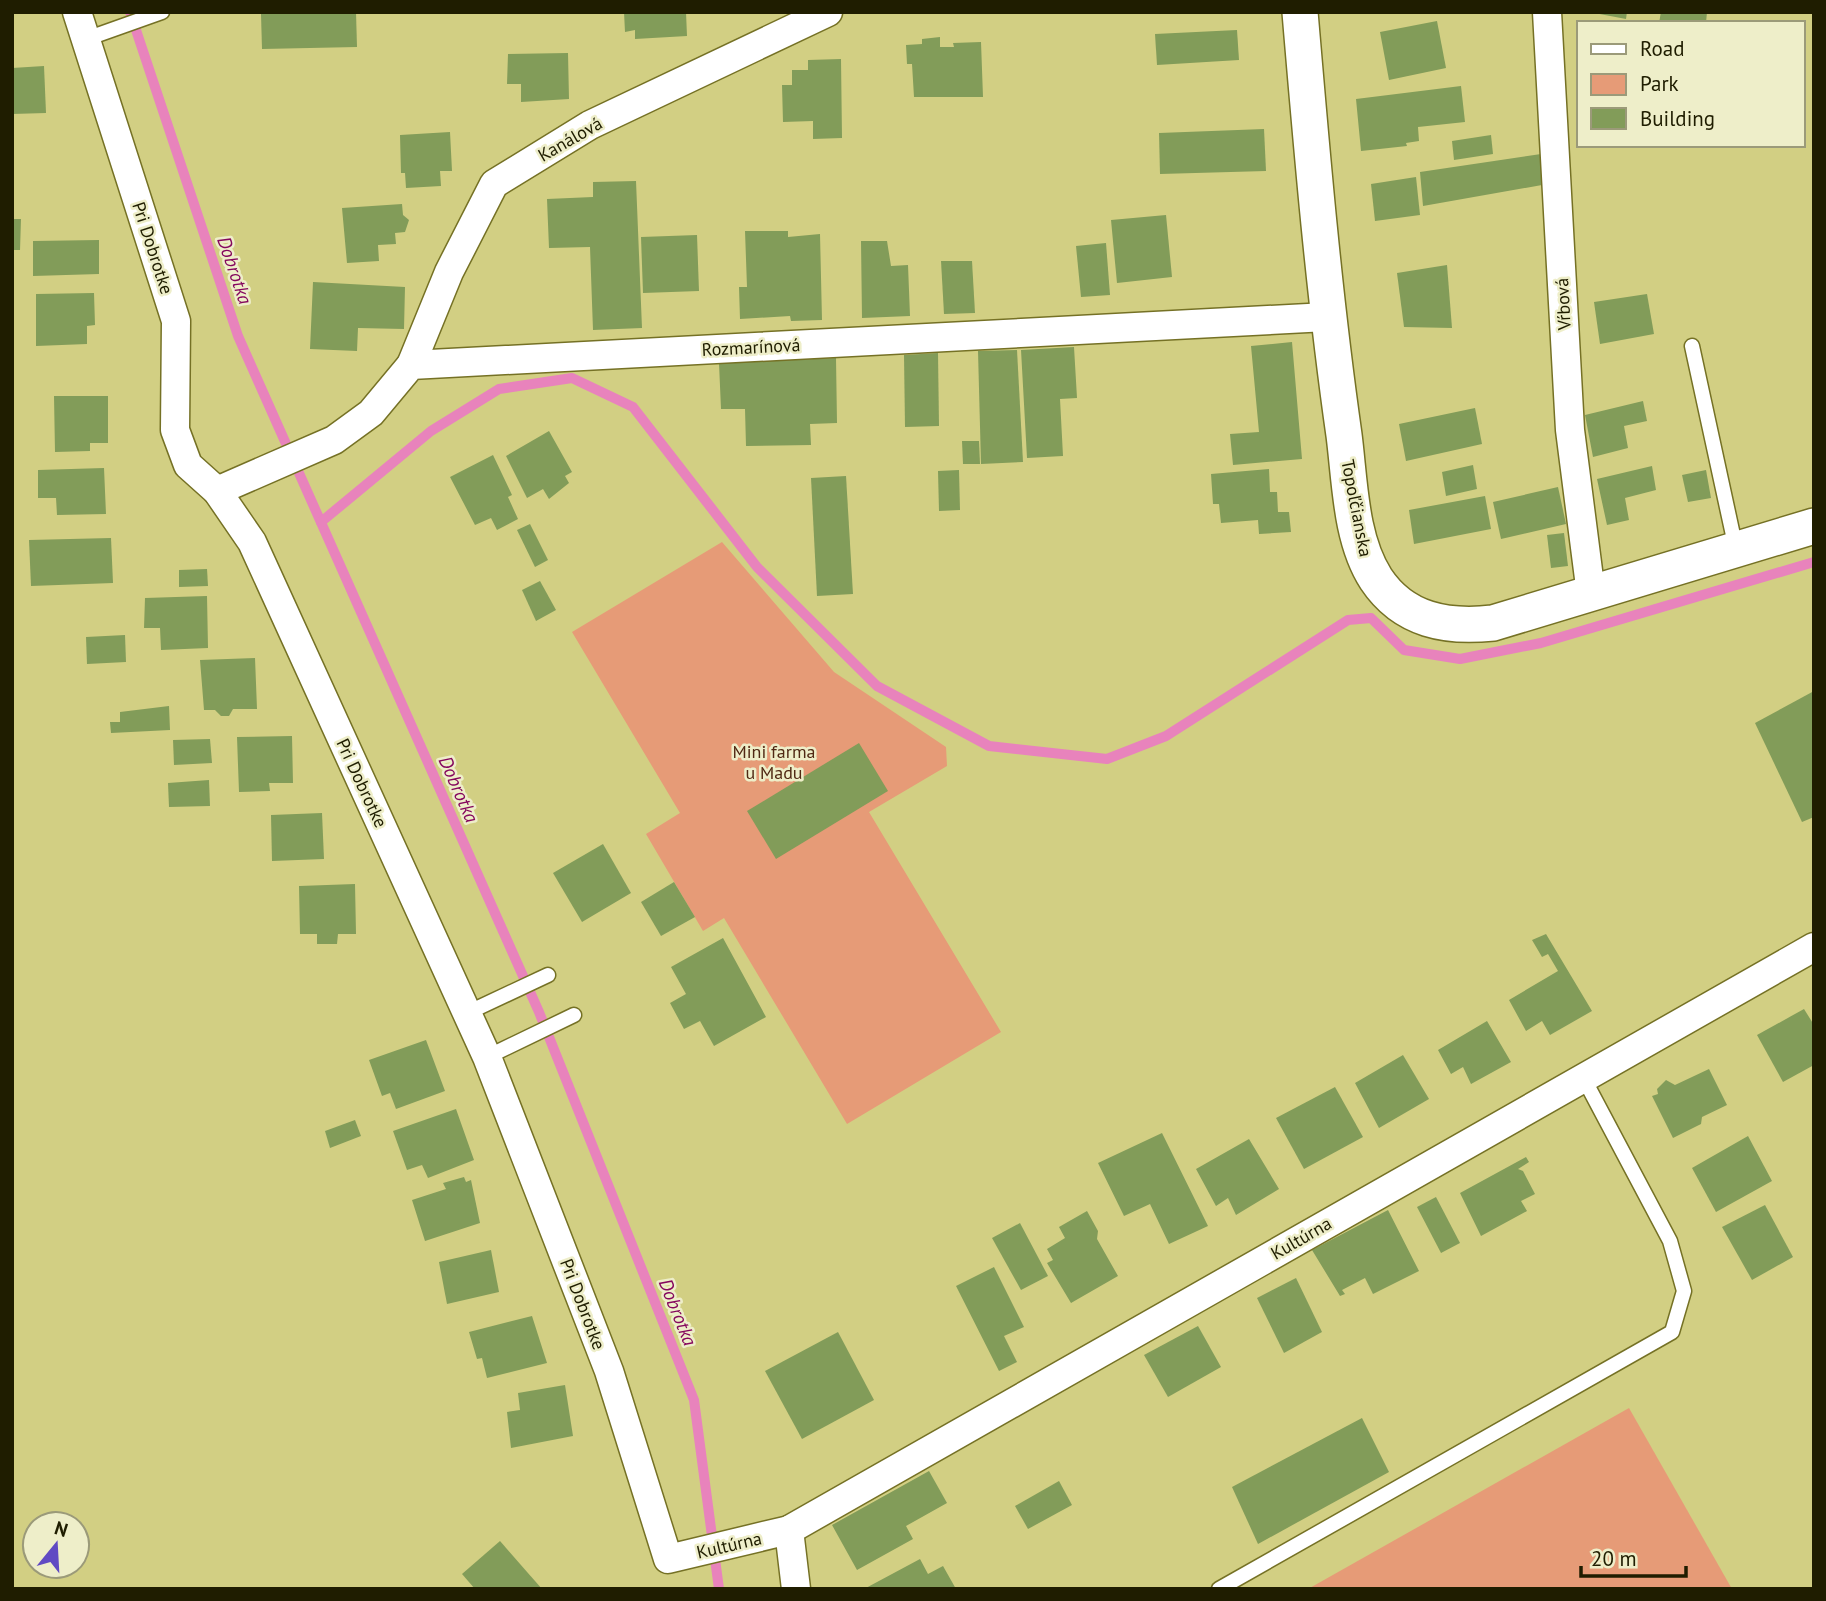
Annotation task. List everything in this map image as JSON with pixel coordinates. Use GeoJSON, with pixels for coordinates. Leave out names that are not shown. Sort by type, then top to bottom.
{"type":"FeatureCollection","features":[{"type":"Feature","properties":{"kind":"street","name":"Kanálová"},"geometry":{"type":"LineString","coordinates":[[411,365],[449,272],[494,184],[590,125],[828,12]]}},
{"type":"Feature","properties":{"kind":"street","name":"Topoľčianska"},"geometry":{"type":"LineString","coordinates":[[1300,12],[1327,317],[1363,553],[1377,580],[1396,601],[1416,614],[1440,624],[1460,626],[1493,623],[1814,526]]}},
{"type":"Feature","properties":{"kind":"street","name":"Vŕbová"},"geometry":{"type":"LineString","coordinates":[[1547,12],[1570,430],[1591,594]]}},
{"type":"Feature","properties":{"kind":"street","name":"Pri Dobrotke"},"geometry":{"type":"LineString","coordinates":[[82,25],[176,321],[175,430],[188,465],[217,491],[252,542],[487,1057],[609,1371],[668,1559]]}},
{"type":"Feature","properties":{"kind":"street","name":"Rozmarínová"},"geometry":{"type":"LineString","coordinates":[[411,365],[1327,317]]}},
{"type":"Feature","properties":{"kind":"street"},"geometry":{"type":"LineString","coordinates":[[217,491],[334,440],[371,413],[411,365]]}},
{"type":"Feature","properties":{"kind":"street","name":"Kultúrna"},"geometry":{"type":"LineString","coordinates":[[668,1559],[789,1530],[1814,947]]}},
{"type":"Feature","properties":{"kind":"street"},"geometry":{"type":"LineString","coordinates":[[789,1530],[796,1589]]}},
{"type":"Feature","properties":{"kind":"lane"},"geometry":{"type":"LineString","coordinates":[[82,25],[162,12]]}},
{"type":"Feature","properties":{"kind":"lane"},"geometry":{"type":"LineString","coordinates":[[1692,346],[1736,549]]}},
{"type":"Feature","properties":{"kind":"lane"},"geometry":{"type":"LineString","coordinates":[[467,1013],[548,975]]}},
{"type":"Feature","properties":{"kind":"lane"},"geometry":{"type":"LineString","coordinates":[[487,1057],[575,1015]]}},
{"type":"Feature","properties":{"kind":"lane"},"geometry":{"type":"LineString","coordinates":[[1219,1589],[1672,1332],[1684,1291],[1670,1241],[1583,1077]]}},
{"type":"Feature","properties":{"kind":"green space","name":"Mini farma u Madu"},"geometry":{"type":"Polygon","coordinates":[[[722,542],[834,672],[946,747],[947,766],[869,812],[1001,1032],[847,1124],[724,918],[703,931],[646,834],[680,813],[572,632],[722,542]]]}},
{"type":"Feature","properties":{"kind":"green space"},"geometry":{"type":"Polygon","coordinates":[[[1629,1408],[1732,1589],[1308,1589],[1629,1408]]]}},
{"type":"Feature","properties":{"kind":"building"},"geometry":{"type":"Polygon","coordinates":[[[356,12],[357,47],[262,49],[261,14],[356,12]]]}},
{"type":"Feature","properties":{"kind":"building"},"geometry":{"type":"Polygon","coordinates":[[[624,12],[686,12],[687,36],[635,39],[635,30],[625,32],[624,12]]]}},
{"type":"Feature","properties":{"kind":"building"},"geometry":{"type":"Polygon","coordinates":[[[1589,12],[1627,12],[1626,19],[1589,12]]]}},
{"type":"Feature","properties":{"kind":"building"},"geometry":{"type":"Polygon","coordinates":[[[1661,12],[1707,12],[1706,21],[1659,21],[1661,12]]]}},
{"type":"Feature","properties":{"kind":"building"},"geometry":{"type":"Polygon","coordinates":[[[1437,21],[1446,68],[1389,80],[1380,32],[1437,21]]]}},
{"type":"Feature","properties":{"kind":"building"},"geometry":{"type":"Polygon","coordinates":[[[1237,30],[1239,60],[1157,65],[1155,34],[1237,30]]]}},
{"type":"Feature","properties":{"kind":"building"},"geometry":{"type":"Polygon","coordinates":[[[940,37],[940,47],[954,47],[953,43],[981,42],[983,97],[914,97],[912,64],[907,64],[906,45],[922,44],[922,39],[940,37]]]}},
{"type":"Feature","properties":{"kind":"building"},"geometry":{"type":"Polygon","coordinates":[[[568,53],[569,99],[521,102],[521,84],[507,84],[508,54],[568,53]]]}},
{"type":"Feature","properties":{"kind":"building"},"geometry":{"type":"Polygon","coordinates":[[[841,59],[842,138],[813,139],[813,121],[783,122],[782,85],[792,85],[792,70],[808,70],[808,60],[841,59]]]}},
{"type":"Feature","properties":{"kind":"building"},"geometry":{"type":"Polygon","coordinates":[[[44,66],[46,113],[12,114],[12,68],[44,66]]]}},
{"type":"Feature","properties":{"kind":"building"},"geometry":{"type":"Polygon","coordinates":[[[1461,86],[1465,122],[1418,127],[1419,141],[1406,143],[1407,146],[1361,151],[1356,99],[1461,86]]]}},
{"type":"Feature","properties":{"kind":"building"},"geometry":{"type":"Polygon","coordinates":[[[1264,129],[1266,171],[1160,174],[1159,133],[1264,129]]]}},
{"type":"Feature","properties":{"kind":"building"},"geometry":{"type":"Polygon","coordinates":[[[450,132],[452,171],[440,171],[441,186],[406,188],[405,173],[401,173],[400,135],[450,132]]]}},
{"type":"Feature","properties":{"kind":"building"},"geometry":{"type":"Polygon","coordinates":[[[1491,135],[1493,154],[1454,160],[1452,141],[1491,135]]]}},
{"type":"Feature","properties":{"kind":"building"},"geometry":{"type":"Polygon","coordinates":[[[1541,154],[1542,185],[1423,206],[1420,172],[1541,154]]]}},
{"type":"Feature","properties":{"kind":"building"},"geometry":{"type":"Polygon","coordinates":[[[1416,177],[1420,215],[1375,221],[1371,184],[1416,177]]]}},
{"type":"Feature","properties":{"kind":"building"},"geometry":{"type":"Polygon","coordinates":[[[636,181],[642,328],[593,330],[590,247],[549,248],[547,199],[593,197],[593,182],[636,181]]]}},
{"type":"Feature","properties":{"kind":"building"},"geometry":{"type":"Polygon","coordinates":[[[402,204],[403,215],[409,220],[405,232],[395,233],[396,244],[378,245],[379,261],[347,263],[342,208],[402,204]]]}},
{"type":"Feature","properties":{"kind":"building"},"geometry":{"type":"Polygon","coordinates":[[[1166,215],[1172,277],[1117,283],[1111,220],[1166,215]]]}},
{"type":"Feature","properties":{"kind":"building"},"geometry":{"type":"Polygon","coordinates":[[[12,219],[21,219],[20,250],[12,250],[12,219]]]}},
{"type":"Feature","properties":{"kind":"building"},"geometry":{"type":"Polygon","coordinates":[[[745,231],[788,231],[788,237],[820,234],[822,320],[791,321],[790,316],[740,319],[739,287],[747,287],[745,231]]]}},
{"type":"Feature","properties":{"kind":"building"},"geometry":{"type":"Polygon","coordinates":[[[697,235],[699,291],[643,293],[641,237],[697,235]]]}},
{"type":"Feature","properties":{"kind":"building"},"geometry":{"type":"Polygon","coordinates":[[[99,240],[99,274],[33,276],[33,241],[99,240]]]}},
{"type":"Feature","properties":{"kind":"building"},"geometry":{"type":"Polygon","coordinates":[[[861,241],[887,241],[891,266],[908,265],[910,316],[862,318],[861,241]]]}},
{"type":"Feature","properties":{"kind":"building"},"geometry":{"type":"Polygon","coordinates":[[[1106,243],[1110,295],[1081,297],[1076,246],[1106,243]]]}},
{"type":"Feature","properties":{"kind":"building"},"geometry":{"type":"Polygon","coordinates":[[[941,261],[972,261],[975,313],[944,314],[941,261]]]}},
{"type":"Feature","properties":{"kind":"building"},"geometry":{"type":"Polygon","coordinates":[[[1447,265],[1452,328],[1404,327],[1397,273],[1447,265]]]}},
{"type":"Feature","properties":{"kind":"building"},"geometry":{"type":"Polygon","coordinates":[[[313,282],[405,287],[404,329],[358,328],[357,351],[310,349],[313,282]]]}},
{"type":"Feature","properties":{"kind":"building"},"geometry":{"type":"Polygon","coordinates":[[[94,293],[95,325],[87,326],[87,344],[36,346],[36,294],[94,293]]]}},
{"type":"Feature","properties":{"kind":"building"},"geometry":{"type":"Polygon","coordinates":[[[1647,294],[1654,334],[1600,344],[1594,302],[1647,294]]]}},
{"type":"Feature","properties":{"kind":"building"},"geometry":{"type":"Polygon","coordinates":[[[1292,342],[1302,459],[1233,465],[1230,434],[1259,432],[1251,346],[1292,342]]]}},
{"type":"Feature","properties":{"kind":"building"},"geometry":{"type":"Polygon","coordinates":[[[1074,347],[1077,398],[1060,399],[1063,456],[1027,458],[1021,350],[1074,347]]]}},
{"type":"Feature","properties":{"kind":"building"},"geometry":{"type":"Polygon","coordinates":[[[1017,350],[1023,462],[981,464],[978,351],[1017,350]]]}},
{"type":"Feature","properties":{"kind":"building"},"geometry":{"type":"Polygon","coordinates":[[[938,353],[939,426],[905,427],[904,355],[938,353]]]}},
{"type":"Feature","properties":{"kind":"building"},"geometry":{"type":"Polygon","coordinates":[[[836,358],[837,423],[810,424],[811,445],[746,446],[745,409],[721,409],[719,363],[836,358]]]}},
{"type":"Feature","properties":{"kind":"building"},"geometry":{"type":"Polygon","coordinates":[[[54,396],[108,396],[108,443],[90,443],[90,451],[55,452],[54,396]]]}},
{"type":"Feature","properties":{"kind":"building"},"geometry":{"type":"Polygon","coordinates":[[[1643,401],[1647,421],[1624,426],[1628,448],[1593,457],[1585,415],[1643,401]]]}},
{"type":"Feature","properties":{"kind":"building"},"geometry":{"type":"Polygon","coordinates":[[[1475,408],[1482,444],[1406,461],[1399,424],[1475,408]]]}},
{"type":"Feature","properties":{"kind":"building"},"geometry":{"type":"Polygon","coordinates":[[[549,431],[572,472],[565,476],[569,483],[549,499],[543,489],[527,498],[506,456],[549,431]]]}},
{"type":"Feature","properties":{"kind":"building"},"geometry":{"type":"Polygon","coordinates":[[[962,441],[979,441],[980,464],[963,464],[962,441]]]}},
{"type":"Feature","properties":{"kind":"building"},"geometry":{"type":"Polygon","coordinates":[[[493,455],[512,495],[508,497],[518,519],[497,530],[491,518],[475,525],[450,477],[493,455]]]}},
{"type":"Feature","properties":{"kind":"building"},"geometry":{"type":"Polygon","coordinates":[[[1473,465],[1477,489],[1446,496],[1442,472],[1473,465]]]}},
{"type":"Feature","properties":{"kind":"building"},"geometry":{"type":"Polygon","coordinates":[[[1652,466],[1656,490],[1625,498],[1629,520],[1607,525],[1597,479],[1652,466]]]}},
{"type":"Feature","properties":{"kind":"building"},"geometry":{"type":"Polygon","coordinates":[[[104,468],[106,514],[57,515],[56,498],[38,498],[38,470],[104,468]]]}},
{"type":"Feature","properties":{"kind":"building"},"geometry":{"type":"Polygon","coordinates":[[[1269,469],[1270,492],[1277,492],[1278,512],[1289,512],[1291,532],[1259,534],[1258,520],[1221,523],[1219,504],[1213,504],[1211,474],[1269,469]]]}},
{"type":"Feature","properties":{"kind":"building"},"geometry":{"type":"Polygon","coordinates":[[[959,470],[960,510],[939,511],[938,471],[959,470]]]}},
{"type":"Feature","properties":{"kind":"building"},"geometry":{"type":"Polygon","coordinates":[[[1706,470],[1711,498],[1688,502],[1682,475],[1706,470]]]}},
{"type":"Feature","properties":{"kind":"building"},"geometry":{"type":"Polygon","coordinates":[[[846,476],[853,594],[817,596],[811,478],[846,476]]]}},
{"type":"Feature","properties":{"kind":"building"},"geometry":{"type":"Polygon","coordinates":[[[1558,487],[1566,524],[1501,539],[1493,502],[1558,487]]]}},
{"type":"Feature","properties":{"kind":"building"},"geometry":{"type":"Polygon","coordinates":[[[1485,496],[1491,529],[1414,544],[1409,510],[1485,496]]]}},
{"type":"Feature","properties":{"kind":"building"},"geometry":{"type":"Polygon","coordinates":[[[530,524],[548,560],[535,567],[517,530],[530,524]]]}},
{"type":"Feature","properties":{"kind":"building"},"geometry":{"type":"Polygon","coordinates":[[[1564,533],[1568,566],[1551,568],[1547,535],[1564,533]]]}},
{"type":"Feature","properties":{"kind":"building"},"geometry":{"type":"Polygon","coordinates":[[[111,538],[113,583],[31,586],[29,540],[111,538]]]}},
{"type":"Feature","properties":{"kind":"building"},"geometry":{"type":"Polygon","coordinates":[[[207,569],[208,586],[179,587],[179,570],[207,569]]]}},
{"type":"Feature","properties":{"kind":"building"},"geometry":{"type":"Polygon","coordinates":[[[540,581],[556,610],[536,621],[522,590],[540,581]]]}},
{"type":"Feature","properties":{"kind":"building"},"geometry":{"type":"Polygon","coordinates":[[[207,596],[208,648],[161,650],[160,628],[144,628],[145,598],[207,596]]]}},
{"type":"Feature","properties":{"kind":"building"},"geometry":{"type":"Polygon","coordinates":[[[125,635],[126,662],[87,664],[86,637],[125,635]]]}},
{"type":"Feature","properties":{"kind":"building"},"geometry":{"type":"Polygon","coordinates":[[[255,658],[257,709],[233,709],[229,716],[221,716],[215,710],[204,710],[200,660],[255,658]]]}},
{"type":"Feature","properties":{"kind":"building"},"geometry":{"type":"Polygon","coordinates":[[[1814,691],[1814,817],[1802,822],[1755,723],[1814,691]]]}},
{"type":"Feature","properties":{"kind":"building"},"geometry":{"type":"Polygon","coordinates":[[[169,706],[170,730],[111,733],[110,722],[120,722],[120,712],[169,706]]]}},
{"type":"Feature","properties":{"kind":"building"},"geometry":{"type":"Polygon","coordinates":[[[292,736],[293,783],[269,783],[270,791],[239,792],[237,737],[292,736]]]}},
{"type":"Feature","properties":{"kind":"building"},"geometry":{"type":"Polygon","coordinates":[[[210,739],[212,763],[174,765],[173,740],[210,739]]]}},
{"type":"Feature","properties":{"kind":"building"},"geometry":{"type":"Polygon","coordinates":[[[859,743],[888,791],[776,859],[747,811],[859,743]]]}},
{"type":"Feature","properties":{"kind":"building"},"geometry":{"type":"Polygon","coordinates":[[[209,780],[210,806],[169,807],[168,783],[209,780]]]}},
{"type":"Feature","properties":{"kind":"building"},"geometry":{"type":"Polygon","coordinates":[[[322,813],[324,859],[272,861],[271,815],[322,813]]]}},
{"type":"Feature","properties":{"kind":"building"},"geometry":{"type":"Polygon","coordinates":[[[603,844],[631,893],[582,922],[553,873],[603,844]]]}},
{"type":"Feature","properties":{"kind":"building"},"geometry":{"type":"Polygon","coordinates":[[[674,882],[695,917],[661,936],[641,902],[674,882]]]}},
{"type":"Feature","properties":{"kind":"building"},"geometry":{"type":"Polygon","coordinates":[[[355,884],[356,934],[338,934],[337,944],[317,944],[317,934],[300,934],[299,886],[355,884]]]}},
{"type":"Feature","properties":{"kind":"building"},"geometry":{"type":"Polygon","coordinates":[[[1546,934],[1592,1011],[1550,1035],[1542,1021],[1526,1031],[1509,1000],[1558,971],[1548,954],[1542,957],[1532,940],[1546,934]]]}},
{"type":"Feature","properties":{"kind":"building"},"geometry":{"type":"Polygon","coordinates":[[[723,938],[766,1017],[714,1046],[700,1021],[684,1029],[670,1003],[686,994],[671,967],[723,938]]]}},
{"type":"Feature","properties":{"kind":"building"},"geometry":{"type":"Polygon","coordinates":[[[1804,1009],[1814,1025],[1814,1065],[1783,1082],[1757,1035],[1804,1009]]]}},
{"type":"Feature","properties":{"kind":"building"},"geometry":{"type":"Polygon","coordinates":[[[1487,1021],[1511,1062],[1471,1084],[1463,1067],[1451,1074],[1438,1050],[1487,1021]]]}},
{"type":"Feature","properties":{"kind":"building"},"geometry":{"type":"Polygon","coordinates":[[[426,1040],[445,1091],[396,1109],[390,1093],[382,1096],[369,1060],[426,1040]]]}},
{"type":"Feature","properties":{"kind":"building"},"geometry":{"type":"Polygon","coordinates":[[[1403,1055],[1429,1099],[1379,1128],[1355,1083],[1403,1055]]]}},
{"type":"Feature","properties":{"kind":"building"},"geometry":{"type":"Polygon","coordinates":[[[1709,1069],[1727,1105],[1702,1117],[1701,1124],[1673,1138],[1652,1096],[1658,1094],[1657,1089],[1666,1080],[1675,1085],[1709,1069]]]}},
{"type":"Feature","properties":{"kind":"building"},"geometry":{"type":"Polygon","coordinates":[[[1335,1087],[1363,1137],[1304,1169],[1276,1118],[1335,1087]]]}},
{"type":"Feature","properties":{"kind":"building"},"geometry":{"type":"Polygon","coordinates":[[[456,1109],[474,1160],[428,1178],[422,1165],[407,1170],[393,1131],[456,1109]]]}},
{"type":"Feature","properties":{"kind":"building"},"geometry":{"type":"Polygon","coordinates":[[[355,1120],[361,1136],[330,1148],[325,1131],[355,1120]]]}},
{"type":"Feature","properties":{"kind":"building"},"geometry":{"type":"Polygon","coordinates":[[[1162,1133],[1208,1226],[1169,1244],[1150,1204],[1124,1216],[1098,1163],[1162,1133]]]}},
{"type":"Feature","properties":{"kind":"building"},"geometry":{"type":"Polygon","coordinates":[[[1748,1136],[1772,1181],[1716,1212],[1692,1168],[1748,1136]]]}},
{"type":"Feature","properties":{"kind":"building"},"geometry":{"type":"Polygon","coordinates":[[[1249,1139],[1279,1189],[1236,1215],[1228,1198],[1216,1206],[1196,1169],[1249,1139]]]}},
{"type":"Feature","properties":{"kind":"building"},"geometry":{"type":"Polygon","coordinates":[[[1526,1157],[1529,1162],[1518,1169],[1523,1171],[1535,1194],[1521,1201],[1527,1211],[1481,1236],[1460,1193],[1526,1157]]]}},
{"type":"Feature","properties":{"kind":"building"},"geometry":{"type":"Polygon","coordinates":[[[464,1177],[466,1182],[471,1180],[480,1223],[425,1241],[412,1200],[446,1189],[443,1183],[464,1177]]]}},
{"type":"Feature","properties":{"kind":"building"},"geometry":{"type":"Polygon","coordinates":[[[1436,1197],[1460,1243],[1441,1253],[1417,1207],[1436,1197]]]}},
{"type":"Feature","properties":{"kind":"building"},"geometry":{"type":"Polygon","coordinates":[[[1765,1205],[1793,1257],[1752,1280],[1722,1227],[1765,1205]]]}},
{"type":"Feature","properties":{"kind":"building"},"geometry":{"type":"Polygon","coordinates":[[[1388,1210],[1419,1271],[1373,1294],[1365,1278],[1342,1290],[1345,1294],[1340,1296],[1312,1250],[1388,1210]]]}},
{"type":"Feature","properties":{"kind":"building"},"geometry":{"type":"Polygon","coordinates":[[[1087,1211],[1098,1231],[1097,1239],[1118,1276],[1071,1303],[1047,1263],[1053,1260],[1047,1249],[1065,1238],[1059,1227],[1087,1211]]]}},
{"type":"Feature","properties":{"kind":"building"},"geometry":{"type":"Polygon","coordinates":[[[1020,1223],[1048,1276],[1021,1290],[992,1238],[1020,1223]]]}},
{"type":"Feature","properties":{"kind":"building"},"geometry":{"type":"Polygon","coordinates":[[[491,1250],[499,1292],[447,1304],[439,1262],[491,1250]]]}},
{"type":"Feature","properties":{"kind":"building"},"geometry":{"type":"Polygon","coordinates":[[[994,1267],[1024,1327],[1004,1336],[1017,1362],[999,1371],[956,1286],[994,1267]]]}},
{"type":"Feature","properties":{"kind":"building"},"geometry":{"type":"Polygon","coordinates":[[[1296,1278],[1322,1332],[1284,1353],[1257,1298],[1296,1278]]]}},
{"type":"Feature","properties":{"kind":"building"},"geometry":{"type":"Polygon","coordinates":[[[532,1316],[547,1363],[487,1378],[482,1358],[477,1359],[469,1332],[532,1316]]]}},
{"type":"Feature","properties":{"kind":"building"},"geometry":{"type":"Polygon","coordinates":[[[1198,1326],[1221,1367],[1168,1397],[1144,1355],[1198,1326]]]}},
{"type":"Feature","properties":{"kind":"building"},"geometry":{"type":"Polygon","coordinates":[[[838,1332],[874,1400],[802,1439],[765,1371],[838,1332]]]}},
{"type":"Feature","properties":{"kind":"building"},"geometry":{"type":"Polygon","coordinates":[[[565,1385],[573,1436],[511,1448],[507,1412],[520,1410],[518,1393],[565,1385]]]}},
{"type":"Feature","properties":{"kind":"building"},"geometry":{"type":"Polygon","coordinates":[[[1362,1418],[1389,1472],[1258,1544],[1232,1487],[1362,1418]]]}},
{"type":"Feature","properties":{"kind":"building"},"geometry":{"type":"Polygon","coordinates":[[[929,1471],[947,1503],[906,1526],[913,1539],[857,1570],[832,1525],[929,1471]]]}},
{"type":"Feature","properties":{"kind":"building"},"geometry":{"type":"Polygon","coordinates":[[[1059,1481],[1072,1505],[1028,1529],[1015,1506],[1059,1481]]]}},
{"type":"Feature","properties":{"kind":"building"},"geometry":{"type":"Polygon","coordinates":[[[500,1541],[542,1589],[475,1589],[462,1574],[500,1541]]]}},
{"type":"Feature","properties":{"kind":"building"},"geometry":{"type":"Polygon","coordinates":[[[920,1559],[928,1574],[943,1566],[956,1589],[864,1589],[920,1559]]]}},
{"type":"Feature","properties":{"kind":"waterway","name":"Dobrotka"},"geometry":{"type":"LineString","coordinates":[[130,12],[238,336],[539,1012],[694,1400],[719,1589]]}},
{"type":"Feature","properties":{"kind":"waterway"},"geometry":{"type":"LineString","coordinates":[[321,522],[431,431],[499,389],[572,378],[633,407],[757,567],[877,686],[989,746],[1107,759],[1166,736],[1348,620],[1371,618],[1404,650],[1460,659],[1541,643],[1814,562]]}}]}
